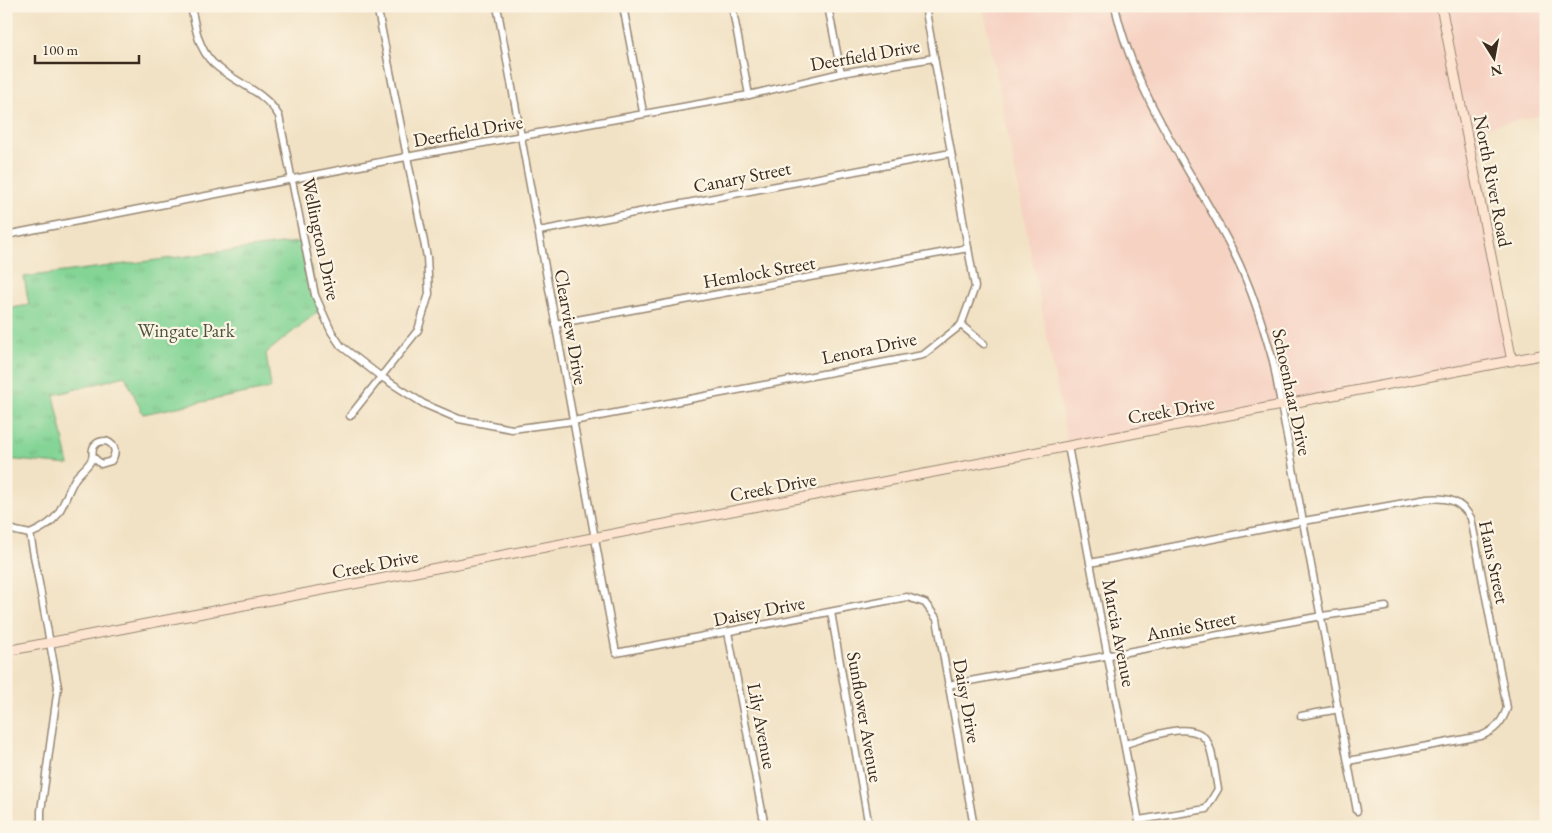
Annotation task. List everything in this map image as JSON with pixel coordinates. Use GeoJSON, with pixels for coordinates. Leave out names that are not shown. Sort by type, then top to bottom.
{"type":"FeatureCollection","features":[{"type":"Feature","properties":{"kind":"street","name":"Wellington Drive"},"geometry":{"type":"LineString","coordinates":[[191,6],[197,36],[213,63],[264,96],[272,104],[279,116],[315,295],[320,310],[341,346],[380,376],[424,404],[459,419],[512,429],[573,421]]}},
{"type":"Feature","properties":{"kind":"street"},"geometry":{"type":"LineString","coordinates":[[350,416],[418,330],[429,294],[427,257],[377,6]]}},
{"type":"Feature","properties":{"kind":"street","name":"Clearview Drive"},"geometry":{"type":"LineString","coordinates":[[497,6],[616,653]]}},
{"type":"Feature","properties":{"kind":"street"},"geometry":{"type":"LineString","coordinates":[[623,6],[643,112]]}},
{"type":"Feature","properties":{"kind":"street"},"geometry":{"type":"LineString","coordinates":[[732,6],[749,94]]}},
{"type":"Feature","properties":{"kind":"street"},"geometry":{"type":"LineString","coordinates":[[828,6],[841,73]]}},
{"type":"Feature","properties":{"kind":"street"},"geometry":{"type":"LineString","coordinates":[[925,6],[975,287],[961,325],[984,344]]}},
{"type":"Feature","properties":{"kind":"street","name":"Schoenhaar Drive"},"geometry":{"type":"LineString","coordinates":[[1115,6],[1136,70],[1153,110],[1233,251],[1248,283],[1260,316],[1273,361],[1357,812]]}},
{"type":"Feature","properties":{"kind":"street","name":"North River Road"},"geometry":{"type":"LineString","coordinates":[[1441,6],[1512,361]]}},
{"type":"Feature","properties":{"kind":"street","name":"Deerfield Drive"},"geometry":{"type":"LineString","coordinates":[[6,235],[643,112],[749,94],[841,73],[934,58]]}},
{"type":"Feature","properties":{"kind":"street","name":"Canary Street"},"geometry":{"type":"LineString","coordinates":[[539,231],[951,153]]}},
{"type":"Feature","properties":{"kind":"street","name":"Hemlock Street"},"geometry":{"type":"LineString","coordinates":[[555,324],[968,248]]}},
{"type":"Feature","properties":{"kind":"street","name":"Lenora Drive"},"geometry":{"type":"LineString","coordinates":[[573,421],[923,355],[961,325]]}},
{"type":"Feature","properties":{"kind":"street","name":"Creek Drive"},"geometry":{"type":"LineString","coordinates":[[6,651],[595,539],[1546,354]]}},
{"type":"Feature","properties":{"kind":"street","name":"Marcia Avenue"},"geometry":{"type":"LineString","coordinates":[[1068,446],[1139,824]]}},
{"type":"Feature","properties":{"kind":"street"},"geometry":{"type":"LineString","coordinates":[[6,527],[30,534],[41,529],[64,506],[75,479],[93,457]]}},
{"type":"Feature","properties":{"kind":"street","name":"Hans Street"},"geometry":{"type":"LineString","coordinates":[[1090,563],[1304,520],[1435,498],[1443,498],[1460,504],[1471,518],[1507,708],[1497,728],[1481,736],[1348,761]]}},
{"type":"Feature","properties":{"kind":"street"},"geometry":{"type":"LineString","coordinates":[[30,534],[58,696],[41,811],[42,827]]}},
{"type":"Feature","properties":{"kind":"street","name":"Daisey Drive"},"geometry":{"type":"LineString","coordinates":[[616,653],[907,597]]}},
{"type":"Feature","properties":{"kind":"street","name":"Daisy Drive"},"geometry":{"type":"LineString","coordinates":[[907,597],[925,603],[936,619],[974,827]]}},
{"type":"Feature","properties":{"kind":"street","name":"Annie Street"},"geometry":{"type":"LineString","coordinates":[[948,686],[1322,616],[1386,607]]}},
{"type":"Feature","properties":{"kind":"street","name":"Sunflower Avenue"},"geometry":{"type":"LineString","coordinates":[[831,612],[869,827]]}},
{"type":"Feature","properties":{"kind":"street","name":"Lily Avenue"},"geometry":{"type":"LineString","coordinates":[[728,632],[765,827]]}},
{"type":"Feature","properties":{"kind":"street"},"geometry":{"type":"LineString","coordinates":[[1301,716],[1339,709]]}},
{"type":"Feature","properties":{"kind":"street"},"geometry":{"type":"LineString","coordinates":[[1125,744],[1185,729],[1199,732],[1208,743],[1218,789],[1215,797],[1206,809],[1139,824]]}},
{"type":"Feature","properties":{"kind":"shaded area"},"geometry":{"type":"Polygon","coordinates":[[[983,6],[1546,6],[1546,114],[1478,129],[1512,361],[1068,446],[983,6]]]}},
{"type":"Feature","properties":{"kind":"green space","name":"Wingate Park"},"geometry":{"type":"Polygon","coordinates":[[[305,241],[320,310],[266,353],[271,388],[143,414],[125,376],[54,395],[69,465],[6,459],[6,309],[29,305],[24,277],[305,241]]]}}]}
